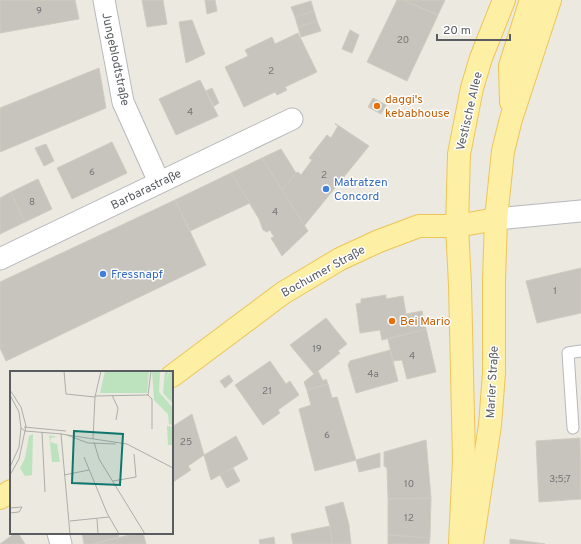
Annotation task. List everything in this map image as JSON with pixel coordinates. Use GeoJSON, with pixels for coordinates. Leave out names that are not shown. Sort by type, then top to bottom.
{"type":"FeatureCollection","features":[{"type":"Feature","properties":{"kind":"main road","name":"Vestische Allee"},"geometry":{"type":"LineString","coordinates":[[457,226],[458,154],[461,137],[481,58],[504,0]]}},
{"type":"Feature","properties":{"kind":"main road"},"geometry":{"type":"LineString","coordinates":[[511,120],[510,66],[530,0]]}},
{"type":"Feature","properties":{"kind":"main road"},"geometry":{"type":"LineString","coordinates":[[496,219],[503,151],[511,120],[550,0]]}},
{"type":"Feature","properties":{"kind":"main road","name":"Bochumer Straße"},"geometry":{"type":"LineString","coordinates":[[173,375],[283,293],[340,259],[379,240],[419,226],[457,226],[496,219]]}},
{"type":"Feature","properties":{"kind":"main road","name":"Marler Straße"},"geometry":{"type":"LineString","coordinates":[[472,544],[490,425],[494,373],[494,280],[496,219]]}},
{"type":"Feature","properties":{"kind":"main road"},"geometry":{"type":"LineString","coordinates":[[457,226],[460,285],[464,460],[460,544]]}},
{"type":"Feature","properties":{"kind":"main road"},"geometry":{"type":"LineString","coordinates":[[0,498],[10,492]]}},
{"type":"Feature","properties":{"kind":"street","name":"Jungeblodtstraße"},"geometry":{"type":"LineString","coordinates":[[104,0],[123,102],[159,182]]}},
{"type":"Feature","properties":{"kind":"street","name":"Barbarastraße"},"geometry":{"type":"LineString","coordinates":[[0,259],[292,119]]}},
{"type":"Feature","properties":{"kind":"street"},"geometry":{"type":"LineString","coordinates":[[496,219],[581,211]]}},
{"type":"Feature","properties":{"kind":"street"},"geometry":{"type":"LineString","coordinates":[[58,534],[61,544]]}},
{"type":"Feature","properties":{"kind":"lane"},"geometry":{"type":"LineString","coordinates":[[573,428],[568,353],[581,351]]}},
{"type":"Feature","properties":{"kind":"building"},"geometry":{"type":"Polygon","coordinates":[[[0,0],[75,0],[79,19],[0,33],[0,0]]]}},
{"type":"Feature","properties":{"kind":"building"},"geometry":{"type":"Polygon","coordinates":[[[142,0],[163,0],[167,24],[147,27],[142,0]]]}},
{"type":"Feature","properties":{"kind":"building"},"geometry":{"type":"Polygon","coordinates":[[[205,0],[215,0],[217,11],[207,14],[205,0]]]}},
{"type":"Feature","properties":{"kind":"building"},"geometry":{"type":"Polygon","coordinates":[[[397,0],[403,0],[438,15],[407,81],[367,62],[397,0]]]}},
{"type":"Feature","properties":{"kind":"building"},"geometry":{"type":"Polygon","coordinates":[[[403,0],[445,0],[438,15],[403,0]]]}},
{"type":"Feature","properties":{"kind":"building"},"geometry":{"type":"Polygon","coordinates":[[[311,1],[314,11],[295,17],[291,7],[311,1]]]}},
{"type":"Feature","properties":{"kind":"building"},"geometry":{"type":"Polygon","coordinates":[[[314,11],[317,21],[298,27],[295,17],[314,11]]]}},
{"type":"Feature","properties":{"kind":"building"},"geometry":{"type":"Polygon","coordinates":[[[192,20],[205,54],[186,63],[179,22],[192,20]]]}},
{"type":"Feature","properties":{"kind":"building"},"geometry":{"type":"Polygon","coordinates":[[[317,21],[321,31],[301,37],[298,27],[317,21]]]}},
{"type":"Feature","properties":{"kind":"building"},"geometry":{"type":"Polygon","coordinates":[[[350,30],[359,35],[352,53],[342,49],[350,30]]]}},
{"type":"Feature","properties":{"kind":"building"},"geometry":{"type":"Polygon","coordinates":[[[298,33],[317,72],[285,87],[287,90],[277,95],[275,92],[244,107],[225,67],[248,56],[245,50],[272,37],[275,44],[298,33]]]}},
{"type":"Feature","properties":{"kind":"building"},"geometry":{"type":"Polygon","coordinates":[[[99,68],[106,108],[0,152],[0,108],[99,68]]]}},
{"type":"Feature","properties":{"kind":"building"},"geometry":{"type":"Polygon","coordinates":[[[200,80],[218,116],[176,135],[159,99],[200,80]]]}},
{"type":"Feature","properties":{"kind":"building"},"geometry":{"type":"Polygon","coordinates":[[[212,88],[219,103],[214,106],[206,91],[212,88]]]}},
{"type":"Feature","properties":{"kind":"building","name":"daggi's kebabhouse"},"geometry":{"type":"Polygon","coordinates":[[[373,98],[386,105],[381,114],[368,107],[373,98]]]}},
{"type":"Feature","properties":{"kind":"building"},"geometry":{"type":"Polygon","coordinates":[[[335,124],[369,146],[304,226],[282,190],[296,173],[298,172],[301,175],[312,160],[309,158],[327,135],[331,138],[338,126],[335,124]]]}},
{"type":"Feature","properties":{"kind":"building"},"geometry":{"type":"Polygon","coordinates":[[[112,142],[127,173],[72,199],[57,168],[112,142]]]}},
{"type":"Feature","properties":{"kind":"building"},"geometry":{"type":"Polygon","coordinates":[[[46,144],[54,161],[44,166],[35,148],[46,144]]]}},
{"type":"Feature","properties":{"kind":"building"},"geometry":{"type":"Polygon","coordinates":[[[281,149],[296,173],[282,190],[262,158],[281,149]]]}},
{"type":"Feature","properties":{"kind":"building"},"geometry":{"type":"Polygon","coordinates":[[[262,158],[308,231],[282,256],[271,238],[274,237],[270,230],[267,232],[263,230],[259,219],[231,173],[262,158]]]}},
{"type":"Feature","properties":{"kind":"building"},"geometry":{"type":"Polygon","coordinates":[[[231,173],[250,203],[190,231],[175,200],[231,173]]]}},
{"type":"Feature","properties":{"kind":"building"},"geometry":{"type":"Polygon","coordinates":[[[38,179],[52,209],[25,222],[11,192],[38,179]]]}},
{"type":"Feature","properties":{"kind":"building"},"geometry":{"type":"Polygon","coordinates":[[[11,192],[25,222],[0,234],[0,198],[11,192]]]}},
{"type":"Feature","properties":{"kind":"building","name":"Fressnapf"},"geometry":{"type":"Polygon","coordinates":[[[175,200],[206,265],[6,361],[0,348],[0,282],[175,200]]]}},
{"type":"Feature","properties":{"kind":"building"},"geometry":{"type":"Polygon","coordinates":[[[581,268],[581,313],[537,323],[526,281],[581,268]]]}},
{"type":"Feature","properties":{"kind":"building","name":"Bei Mario"},"geometry":{"type":"Polygon","coordinates":[[[386,295],[386,299],[403,296],[406,314],[422,311],[426,329],[382,340],[380,330],[360,333],[356,304],[361,303],[361,299],[386,295]]]}},
{"type":"Feature","properties":{"kind":"building"},"geometry":{"type":"Polygon","coordinates":[[[326,318],[347,344],[338,351],[340,353],[314,374],[290,345],[326,318]]]}},
{"type":"Feature","properties":{"kind":"building"},"geometry":{"type":"Polygon","coordinates":[[[426,329],[436,372],[407,379],[402,360],[393,361],[388,339],[426,329]]]}},
{"type":"Feature","properties":{"kind":"building"},"geometry":{"type":"Polygon","coordinates":[[[390,350],[398,381],[356,393],[348,365],[350,361],[390,350]]]}},
{"type":"Feature","properties":{"kind":"building"},"geometry":{"type":"Polygon","coordinates":[[[270,361],[286,384],[290,381],[299,395],[278,410],[280,413],[263,425],[235,385],[270,361]]]}},
{"type":"Feature","properties":{"kind":"building"},"geometry":{"type":"Polygon","coordinates":[[[318,371],[323,381],[326,379],[328,384],[307,390],[304,382],[318,371]]]}},
{"type":"Feature","properties":{"kind":"building"},"geometry":{"type":"Polygon","coordinates":[[[229,375],[233,381],[225,388],[220,381],[229,375]]]}},
{"type":"Feature","properties":{"kind":"building"},"geometry":{"type":"Polygon","coordinates":[[[328,384],[332,398],[337,397],[356,460],[315,471],[299,409],[311,405],[307,390],[328,384]]]}},
{"type":"Feature","properties":{"kind":"building"},"geometry":{"type":"Polygon","coordinates":[[[192,414],[204,455],[188,466],[191,470],[173,482],[173,426],[192,414]]]}},
{"type":"Feature","properties":{"kind":"building"},"geometry":{"type":"Polygon","coordinates":[[[236,436],[248,459],[211,480],[204,455],[236,436]]]}},
{"type":"Feature","properties":{"kind":"building"},"geometry":{"type":"Polygon","coordinates":[[[580,438],[581,499],[539,502],[536,441],[580,438]]]}},
{"type":"Feature","properties":{"kind":"building"},"geometry":{"type":"Polygon","coordinates":[[[426,440],[431,498],[388,499],[387,468],[384,466],[384,452],[426,440]]]}},
{"type":"Feature","properties":{"kind":"building"},"geometry":{"type":"Polygon","coordinates":[[[380,453],[380,467],[359,472],[356,460],[380,453]]]}},
{"type":"Feature","properties":{"kind":"building"},"geometry":{"type":"Polygon","coordinates":[[[233,468],[240,481],[227,488],[220,475],[233,468]]]}},
{"type":"Feature","properties":{"kind":"building"},"geometry":{"type":"Polygon","coordinates":[[[431,498],[430,538],[388,535],[388,499],[431,498]]]}},
{"type":"Feature","properties":{"kind":"building"},"geometry":{"type":"Polygon","coordinates":[[[343,502],[349,525],[351,544],[332,544],[330,526],[325,507],[343,502]]]}},
{"type":"Feature","properties":{"kind":"building"},"geometry":{"type":"Polygon","coordinates":[[[330,526],[332,544],[293,544],[291,534],[330,526]]]}},
{"type":"Feature","properties":{"kind":"building"},"geometry":{"type":"Polygon","coordinates":[[[14,534],[19,534],[25,544],[0,544],[14,534]]]}},
{"type":"Feature","properties":{"kind":"building"},"geometry":{"type":"Polygon","coordinates":[[[82,534],[118,534],[119,537],[93,544],[84,544],[82,534]]]}},
{"type":"Feature","properties":{"kind":"building"},"geometry":{"type":"Polygon","coordinates":[[[133,534],[143,534],[146,544],[93,544],[133,534]]]}},
{"type":"Feature","properties":{"kind":"building"},"geometry":{"type":"Polygon","coordinates":[[[388,535],[430,538],[429,544],[388,544],[388,535]]]}},
{"type":"Feature","properties":{"kind":"building"},"geometry":{"type":"Polygon","coordinates":[[[274,537],[275,544],[260,544],[259,540],[274,537]]]}},
{"type":"Feature","properties":{"kind":"building"},"geometry":{"type":"Polygon","coordinates":[[[510,539],[545,544],[510,544],[510,539]]]}},
{"type":"Feature","properties":{"kind":"place","name":"daggi's kebabhouse"},"geometry":{"type":"Point","coordinates":[377,106]}},
{"type":"Feature","properties":{"kind":"place","name":"Matratzen Concord"},"geometry":{"type":"Point","coordinates":[326,189]}},
{"type":"Feature","properties":{"kind":"place","name":"Fressnapf"},"geometry":{"type":"Point","coordinates":[103,274]}},
{"type":"Feature","properties":{"kind":"place","name":"Bei Mario"},"geometry":{"type":"Point","coordinates":[392,321]}}]}
